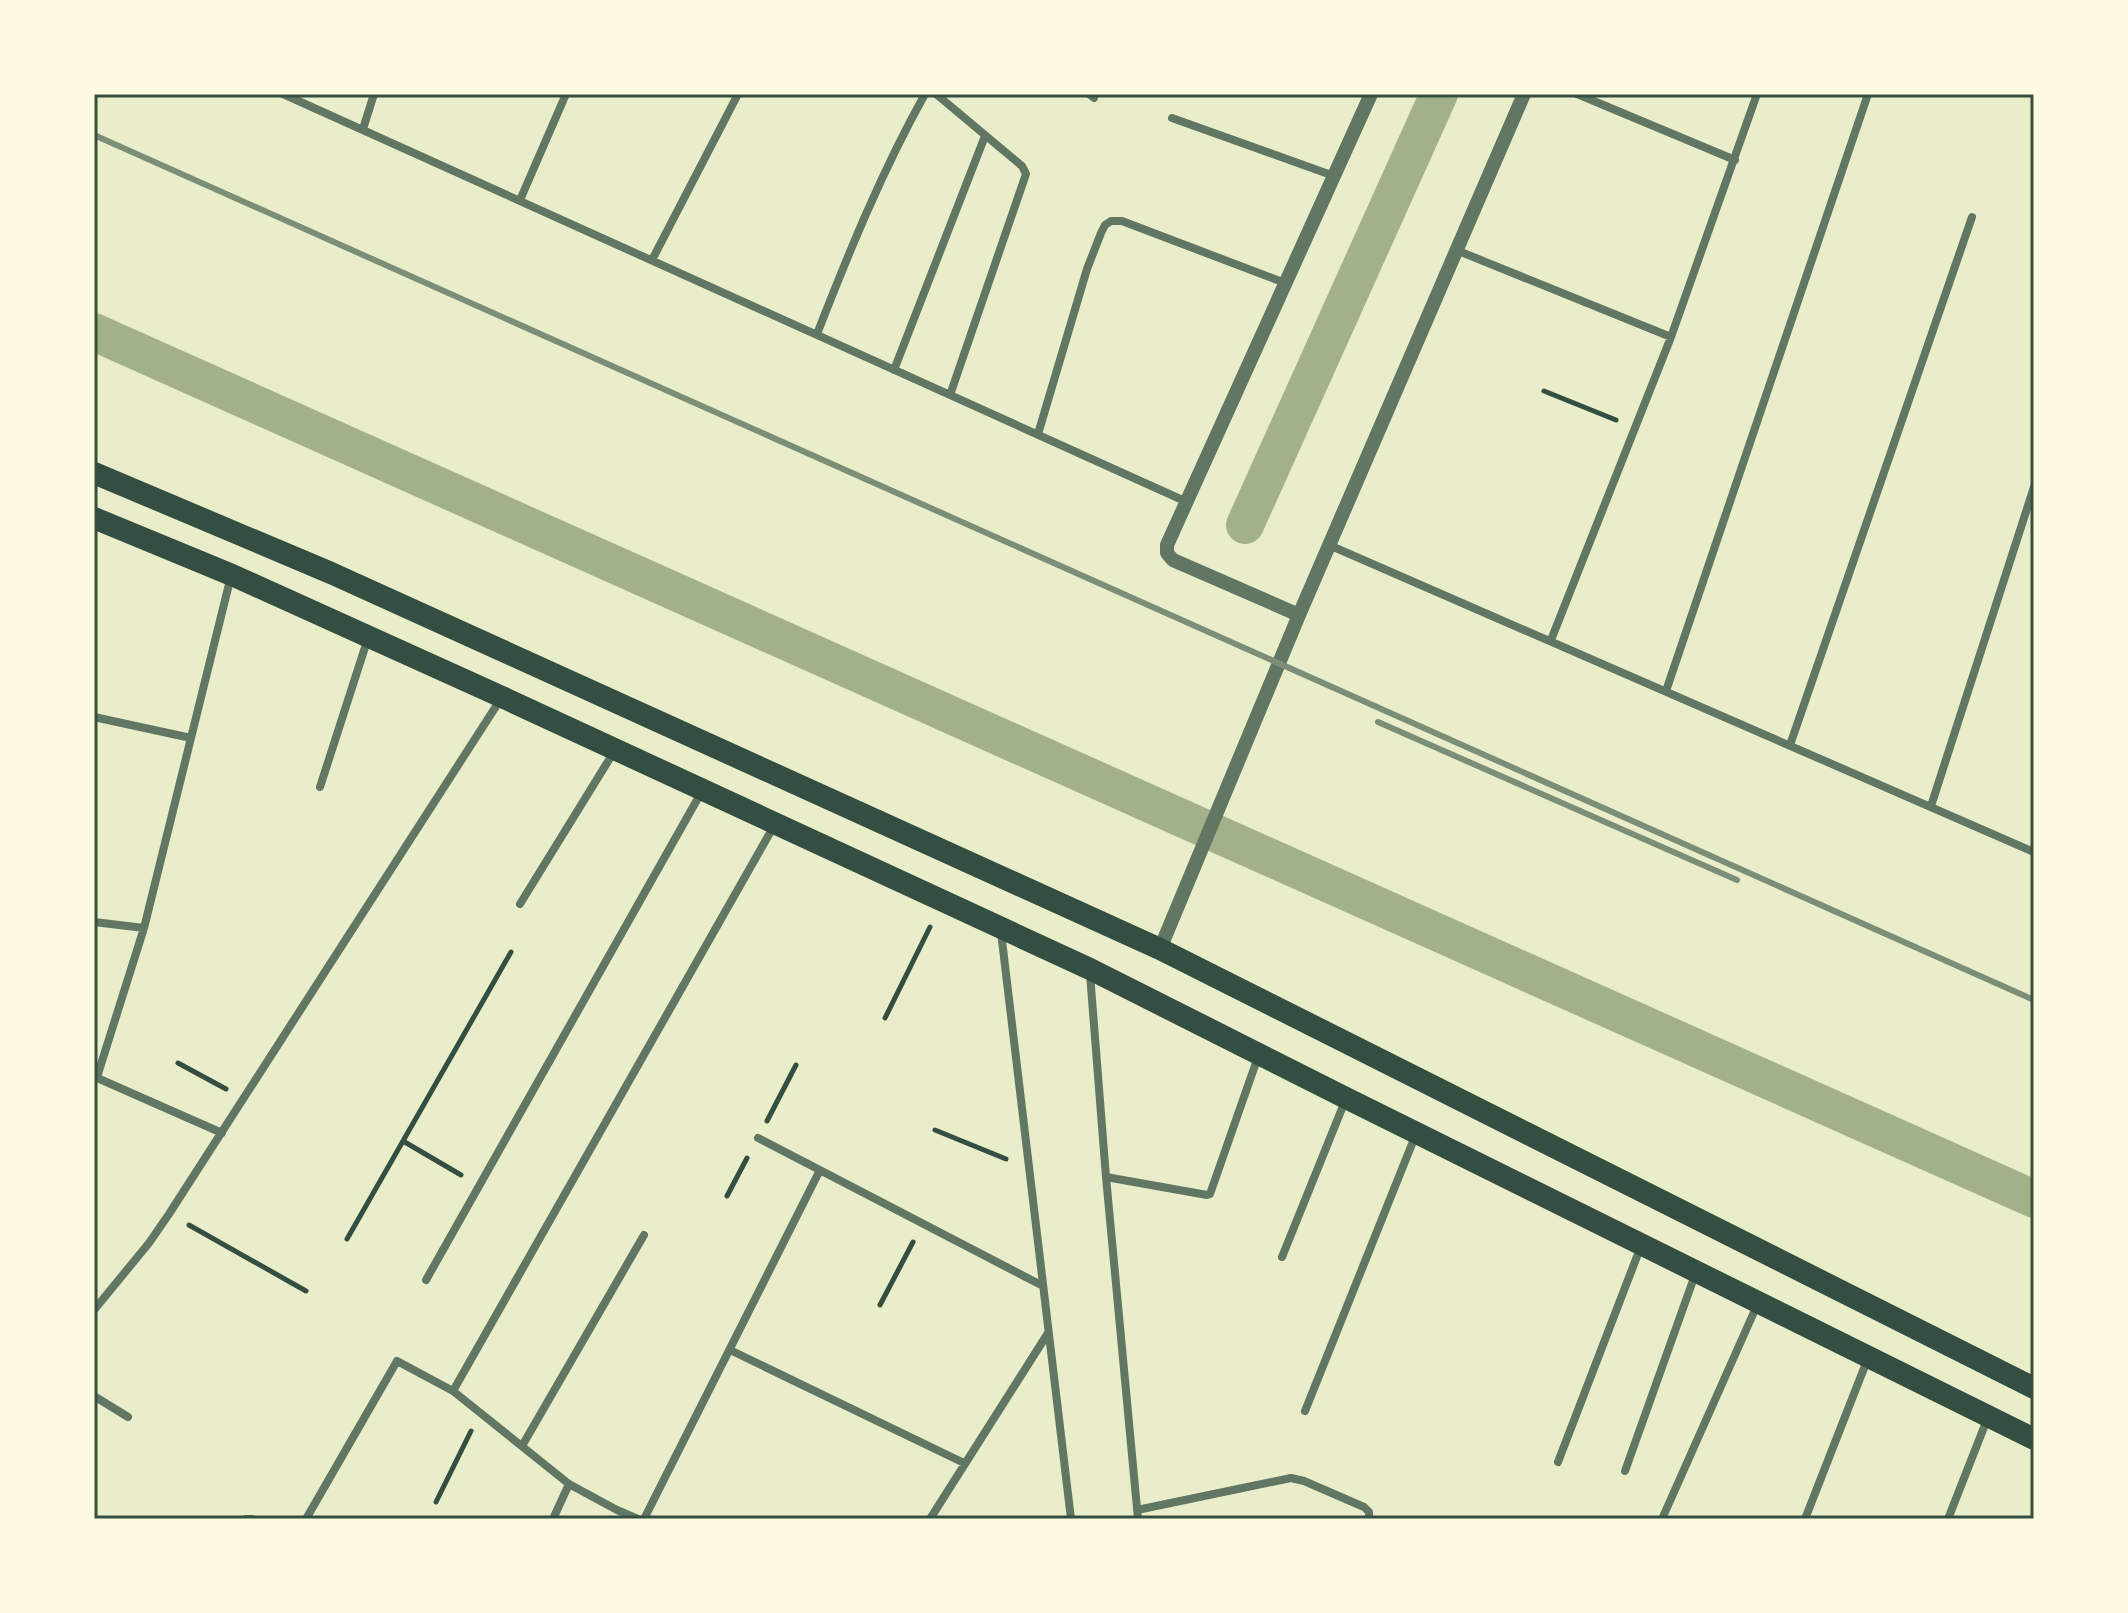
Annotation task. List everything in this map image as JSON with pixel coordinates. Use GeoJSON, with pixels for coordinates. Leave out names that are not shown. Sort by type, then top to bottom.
{"type":"FeatureCollection","features":[{"type":"Feature","properties":{"kind":"highway"},"geometry":{"type":"LineString","coordinates":[[94,473],[331,573],[1160,949],[2034,1388]]}},
{"type":"Feature","properties":{"kind":"highway"},"geometry":{"type":"LineString","coordinates":[[94,518],[232,575],[502,697],[1090,969],[2034,1439]]}},
{"type":"Feature","properties":{"kind":"street"},"geometry":{"type":"LineString","coordinates":[[283,94],[1187,502]]}},
{"type":"Feature","properties":{"kind":"street"},"geometry":{"type":"LineString","coordinates":[[363,129],[374,94]]}},
{"type":"Feature","properties":{"kind":"street"},"geometry":{"type":"LineString","coordinates":[[520,200],[566,94]]}},
{"type":"Feature","properties":{"kind":"street"},"geometry":{"type":"LineString","coordinates":[[652,260],[738,94]]}},
{"type":"Feature","properties":{"kind":"street"},"geometry":{"type":"LineString","coordinates":[[817,334],[865,212],[925,94]]}},
{"type":"Feature","properties":{"kind":"street"},"geometry":{"type":"LineString","coordinates":[[936,94],[1022,166],[1026,178],[950,395]]}},
{"type":"Feature","properties":{"kind":"street"},"geometry":{"type":"LineString","coordinates":[[1299,615],[1173,560],[1167,553],[1167,545],[1371,94]]}},
{"type":"Feature","properties":{"kind":"street"},"geometry":{"type":"LineString","coordinates":[[1160,949],[1299,615],[1524,94]]}},
{"type":"Feature","properties":{"kind":"street"},"geometry":{"type":"LineString","coordinates":[[1577,94],[1735,160]]}},
{"type":"Feature","properties":{"kind":"street"},"geometry":{"type":"LineString","coordinates":[[1551,640],[1671,337],[1757,94]]}},
{"type":"Feature","properties":{"kind":"street"},"geometry":{"type":"LineString","coordinates":[[1666,691],[1868,94]]}},
{"type":"Feature","properties":{"kind":"street"},"geometry":{"type":"LineString","coordinates":[[1172,118],[1334,176]]}},
{"type":"Feature","properties":{"kind":"street"},"geometry":{"type":"LineString","coordinates":[[894,370],[985,136]]}},
{"type":"Feature","properties":{"kind":"street"},"geometry":{"type":"LineString","coordinates":[[1790,745],[1972,217]]}},
{"type":"Feature","properties":{"kind":"street"},"geometry":{"type":"LineString","coordinates":[[1038,434],[1087,269],[1105,225],[1111,221],[1122,221],[1285,283]]}},
{"type":"Feature","properties":{"kind":"street"},"geometry":{"type":"LineString","coordinates":[[1456,250],[1671,337]]}},
{"type":"Feature","properties":{"kind":"street"},"geometry":{"type":"LineString","coordinates":[[1931,806],[2034,487]]}},
{"type":"Feature","properties":{"kind":"street"},"geometry":{"type":"LineString","coordinates":[[1329,545],[2034,852]]}},
{"type":"Feature","properties":{"kind":"street"},"geometry":{"type":"LineString","coordinates":[[222,1133],[96,1077],[144,928],[232,575]]}},
{"type":"Feature","properties":{"kind":"street"},"geometry":{"type":"LineString","coordinates":[[320,787],[368,637]]}},
{"type":"Feature","properties":{"kind":"street"},"geometry":{"type":"LineString","coordinates":[[94,1310],[169,1214],[502,697]]}},
{"type":"Feature","properties":{"kind":"street"},"geometry":{"type":"LineString","coordinates":[[94,717],[191,738]]}},
{"type":"Feature","properties":{"kind":"street"},"geometry":{"type":"LineString","coordinates":[[520,904],[616,750]]}},
{"type":"Feature","properties":{"kind":"street"},"geometry":{"type":"LineString","coordinates":[[426,1280],[702,790]]}},
{"type":"Feature","properties":{"kind":"street"},"geometry":{"type":"LineString","coordinates":[[453,1391],[775,823]]}},
{"type":"Feature","properties":{"kind":"street"},"geometry":{"type":"LineString","coordinates":[[94,922],[144,928]]}},
{"type":"Feature","properties":{"kind":"street"},"geometry":{"type":"LineString","coordinates":[[1000,928],[1071,1519]]}},
{"type":"Feature","properties":{"kind":"street"},"geometry":{"type":"LineString","coordinates":[[1090,969],[1137,1515],[1291,1478],[1364,1507],[1369,1512],[1369,1519]]}},
{"type":"Feature","properties":{"kind":"street"},"geometry":{"type":"LineString","coordinates":[[1106,1177],[1210,1194],[1259,1053]]}},
{"type":"Feature","properties":{"kind":"street"},"geometry":{"type":"LineString","coordinates":[[1282,1257],[1346,1098]]}},
{"type":"Feature","properties":{"kind":"street"},"geometry":{"type":"LineString","coordinates":[[1305,1411],[1417,1133]]}},
{"type":"Feature","properties":{"kind":"street"},"geometry":{"type":"LineString","coordinates":[[758,1138],[1043,1286]]}},
{"type":"Feature","properties":{"kind":"street"},"geometry":{"type":"LineString","coordinates":[[306,1519],[397,1361],[453,1391],[569,1484],[641,1519],[820,1170]]}},
{"type":"Feature","properties":{"kind":"street"},"geometry":{"type":"LineString","coordinates":[[522,1446],[644,1235]]}},
{"type":"Feature","properties":{"kind":"street"},"geometry":{"type":"LineString","coordinates":[[1558,1462],[1641,1244]]}},
{"type":"Feature","properties":{"kind":"street"},"geometry":{"type":"LineString","coordinates":[[1625,1471],[1696,1271]]}},
{"type":"Feature","properties":{"kind":"street"},"geometry":{"type":"LineString","coordinates":[[1662,1519],[1758,1302]]}},
{"type":"Feature","properties":{"kind":"street"},"geometry":{"type":"LineString","coordinates":[[930,1519],[1049,1332]]}},
{"type":"Feature","properties":{"kind":"street"},"geometry":{"type":"LineString","coordinates":[[730,1350],[964,1463]]}},
{"type":"Feature","properties":{"kind":"street"},"geometry":{"type":"LineString","coordinates":[[1805,1519],[1868,1357]]}},
{"type":"Feature","properties":{"kind":"street"},"geometry":{"type":"LineString","coordinates":[[94,1396],[128,1417]]}},
{"type":"Feature","properties":{"kind":"street"},"geometry":{"type":"LineString","coordinates":[[1948,1519],[1988,1416]]}},
{"type":"Feature","properties":{"kind":"street"},"geometry":{"type":"LineString","coordinates":[[553,1519],[569,1484]]}},
{"type":"Feature","properties":{"kind":"street"},"geometry":{"type":"LineString","coordinates":[[246,1519],[252,1519]]}},
{"type":"Feature","properties":{"kind":"path"},"geometry":{"type":"LineString","coordinates":[[1544,391],[1635,427]]}},
{"type":"Feature","properties":{"kind":"path"},"geometry":{"type":"LineString","coordinates":[[885,1018],[943,901]]}},
{"type":"Feature","properties":{"kind":"path"},"geometry":{"type":"LineString","coordinates":[[347,1239],[511,952]]}},
{"type":"Feature","properties":{"kind":"path"},"geometry":{"type":"LineString","coordinates":[[178,1063],[245,1099]]}},
{"type":"Feature","properties":{"kind":"path"},"geometry":{"type":"LineString","coordinates":[[935,1130],[1029,1169]]}},
{"type":"Feature","properties":{"kind":"path"},"geometry":{"type":"LineString","coordinates":[[403,1141],[479,1185]]}},
{"type":"Feature","properties":{"kind":"path"},"geometry":{"type":"LineString","coordinates":[[169,1214],[306,1291]]}},
{"type":"Feature","properties":{"kind":"path"},"geometry":{"type":"LineString","coordinates":[[880,1305],[923,1223]]}},
{"type":"Feature","properties":{"kind":"path"},"geometry":{"type":"LineString","coordinates":[[436,1502],[480,1412]]}},
{"type":"Feature","properties":{"kind":"waterway"},"geometry":{"type":"LineString","coordinates":[[1245,525],[1439,94]]}},
{"type":"Feature","properties":{"kind":"waterway"},"geometry":{"type":"LineString","coordinates":[[94,332],[2034,1199]]}},
{"type":"Feature","properties":{"kind":"railway"},"geometry":{"type":"LineString","coordinates":[[94,135],[2034,1000]]}},
{"type":"Feature","properties":{"kind":"railway"},"geometry":{"type":"LineString","coordinates":[[1378,722],[1737,880]]}}]}
